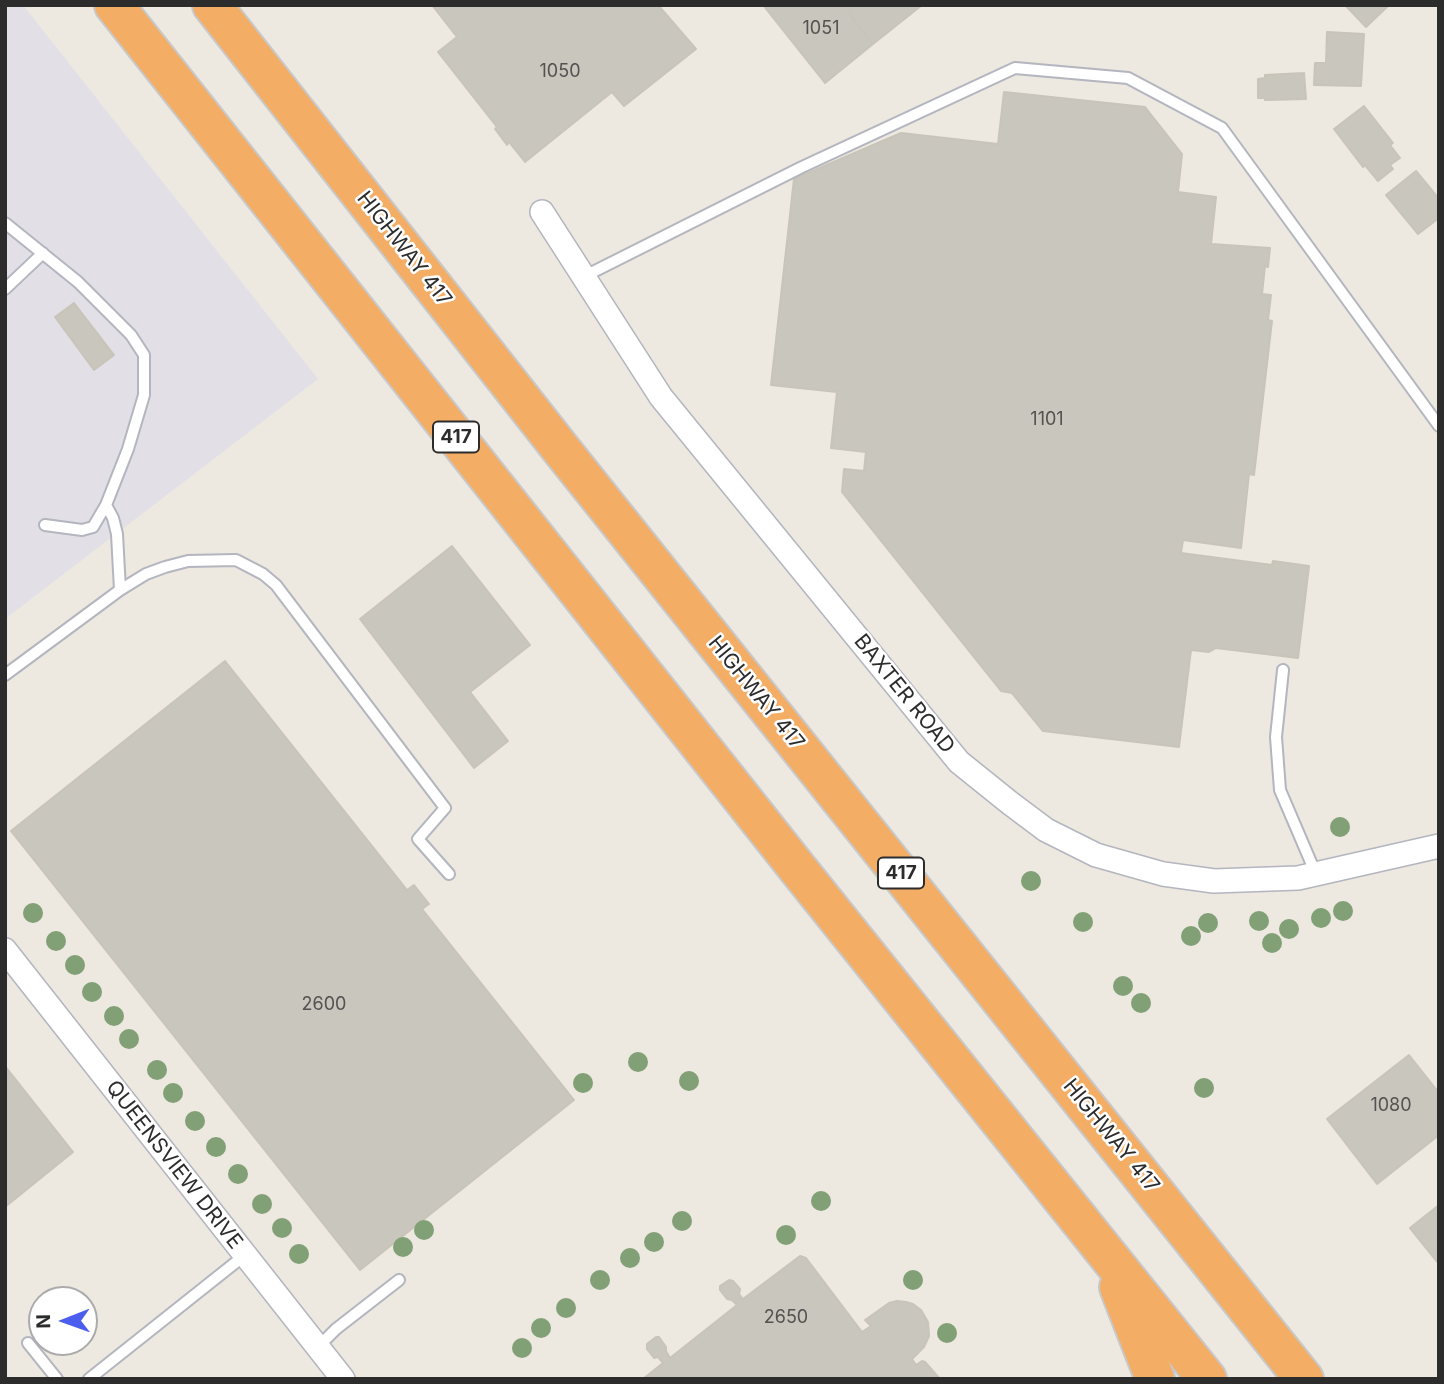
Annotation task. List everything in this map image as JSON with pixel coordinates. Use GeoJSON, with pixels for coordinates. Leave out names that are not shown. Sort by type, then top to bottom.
{"type":"FeatureCollection","features":[{"type":"Feature","properties":{"kind":"highway","name":"417"},"geometry":{"type":"LineString","coordinates":[[114,5],[781,847],[1207,1379]]}},
{"type":"Feature","properties":{"kind":"highway","name":"HIGHWAY 417"},"geometry":{"type":"LineString","coordinates":[[212,5],[560,448],[1304,1379]]}},
{"type":"Feature","properties":{"kind":"highway"},"geometry":{"type":"LineString","coordinates":[[1104,1250],[1155,1379]]}},
{"type":"Feature","properties":{"kind":"highway"},"geometry":{"type":"LineString","coordinates":[[1241,1298],[1323,1379]]}},
{"type":"Feature","properties":{"kind":"street","name":"BAXTER ROAD"},"geometry":{"type":"LineString","coordinates":[[542,212],[661,397],[959,762],[1046,830],[1096,855],[1163,874],[1214,881],[1298,878],[1439,846]]}},
{"type":"Feature","properties":{"kind":"street","name":"QUEENSVIEW DRIVE"},"geometry":{"type":"LineString","coordinates":[[5,950],[343,1379]]}},
{"type":"Feature","properties":{"kind":"lane"},"geometry":{"type":"LineString","coordinates":[[583,276],[802,167],[1015,68],[1128,78],[1222,128],[1439,426]]}},
{"type":"Feature","properties":{"kind":"lane"},"geometry":{"type":"LineString","coordinates":[[5,223],[78,282],[131,335],[144,355],[144,395],[128,449],[106,505],[93,527],[82,530],[45,525]]}},
{"type":"Feature","properties":{"kind":"lane"},"geometry":{"type":"LineString","coordinates":[[5,289],[43,253]]}},
{"type":"Feature","properties":{"kind":"lane"},"geometry":{"type":"LineString","coordinates":[[106,505],[117,534],[120,590]]}},
{"type":"Feature","properties":{"kind":"lane"},"geometry":{"type":"LineString","coordinates":[[5,675],[120,590],[146,574],[188,561],[236,560],[263,574],[276,585],[445,808],[418,839],[449,874]]}},
{"type":"Feature","properties":{"kind":"lane"},"geometry":{"type":"LineString","coordinates":[[1283,670],[1276,737],[1280,790],[1316,874]]}},
{"type":"Feature","properties":{"kind":"lane"},"geometry":{"type":"LineString","coordinates":[[89,1379],[245,1255]]}},
{"type":"Feature","properties":{"kind":"lane"},"geometry":{"type":"LineString","coordinates":[[318,1347],[336,1329],[399,1280]]}},
{"type":"Feature","properties":{"kind":"lane"},"geometry":{"type":"LineString","coordinates":[[27,1343],[57,1379]]}},
{"type":"Feature","properties":{"kind":"shaded area"},"geometry":{"type":"Polygon","coordinates":[[[5,5],[23,5],[318,379],[5,619],[5,5]]]}},
{"type":"Feature","properties":{"kind":"building"},"geometry":{"type":"Polygon","coordinates":[[[432,5],[658,5],[696,49],[624,106],[612,92],[525,162],[509,142],[507,145],[495,129],[497,127],[438,52],[457,37],[432,5]]]}},
{"type":"Feature","properties":{"kind":"building"},"geometry":{"type":"Polygon","coordinates":[[[763,5],[845,5],[873,44],[825,83],[763,5]]]}},
{"type":"Feature","properties":{"kind":"building"},"geometry":{"type":"Polygon","coordinates":[[[845,5],[922,5],[873,44],[845,5]]]}},
{"type":"Feature","properties":{"kind":"building"},"geometry":{"type":"Polygon","coordinates":[[[1345,5],[1389,5],[1366,27],[1345,5]]]}},
{"type":"Feature","properties":{"kind":"building"},"geometry":{"type":"Polygon","coordinates":[[[1327,32],[1364,34],[1361,86],[1314,85],[1315,63],[1326,63],[1327,32]]]}},
{"type":"Feature","properties":{"kind":"building"},"geometry":{"type":"Polygon","coordinates":[[[1304,73],[1306,99],[1258,98],[1258,79],[1265,78],[1265,75],[1304,73]]]}},
{"type":"Feature","properties":{"kind":"building"},"geometry":{"type":"Polygon","coordinates":[[[1004,92],[1145,107],[1182,154],[1178,192],[1216,197],[1211,244],[1270,248],[1262,294],[1271,295],[1268,320],[1272,321],[1254,475],[1249,474],[1241,548],[1183,540],[1181,553],[1272,565],[1273,561],[1309,566],[1298,658],[1216,648],[1209,652],[1191,650],[1179,747],[1043,731],[1012,693],[1001,691],[842,492],[844,469],[864,471],[866,452],[831,448],[837,392],[771,385],[794,179],[901,133],[998,144],[1004,92]]]}},
{"type":"Feature","properties":{"kind":"building"},"geometry":{"type":"Polygon","coordinates":[[[1364,106],[1393,143],[1390,145],[1400,158],[1390,165],[1393,169],[1378,181],[1365,165],[1363,167],[1334,129],[1364,106]]]}},
{"type":"Feature","properties":{"kind":"building"},"geometry":{"type":"Polygon","coordinates":[[[1416,171],[1439,199],[1439,218],[1418,234],[1386,195],[1416,171]]]}},
{"type":"Feature","properties":{"kind":"building"},"geometry":{"type":"Polygon","coordinates":[[[74,303],[114,355],[94,370],[55,317],[74,303]]]}},
{"type":"Feature","properties":{"kind":"building"},"geometry":{"type":"Polygon","coordinates":[[[452,546],[530,645],[470,692],[508,741],[474,768],[360,619],[452,546]]]}},
{"type":"Feature","properties":{"kind":"building"},"geometry":{"type":"Polygon","coordinates":[[[225,661],[407,890],[414,885],[429,904],[422,909],[574,1100],[360,1270],[11,831],[225,661]]]}},
{"type":"Feature","properties":{"kind":"building"},"geometry":{"type":"Polygon","coordinates":[[[1409,1055],[1439,1093],[1439,1135],[1377,1184],[1327,1119],[1409,1055]]]}},
{"type":"Feature","properties":{"kind":"building"},"geometry":{"type":"Polygon","coordinates":[[[5,1066],[73,1152],[5,1207],[5,1066]]]}},
{"type":"Feature","properties":{"kind":"building"},"geometry":{"type":"Polygon","coordinates":[[[1439,1205],[1439,1264],[1410,1228],[1439,1205]]]}},
{"type":"Feature","properties":{"kind":"building"},"geometry":{"type":"Polygon","coordinates":[[[800,1256],[806,1258],[862,1332],[871,1326],[865,1320],[889,1303],[906,1302],[921,1310],[928,1322],[929,1336],[924,1347],[912,1359],[916,1365],[925,1362],[940,1379],[643,1379],[663,1363],[658,1357],[654,1358],[647,1349],[647,1344],[659,1337],[670,1358],[737,1305],[727,1299],[720,1286],[729,1280],[733,1281],[740,1289],[739,1294],[743,1299],[800,1256]]]}}]}
